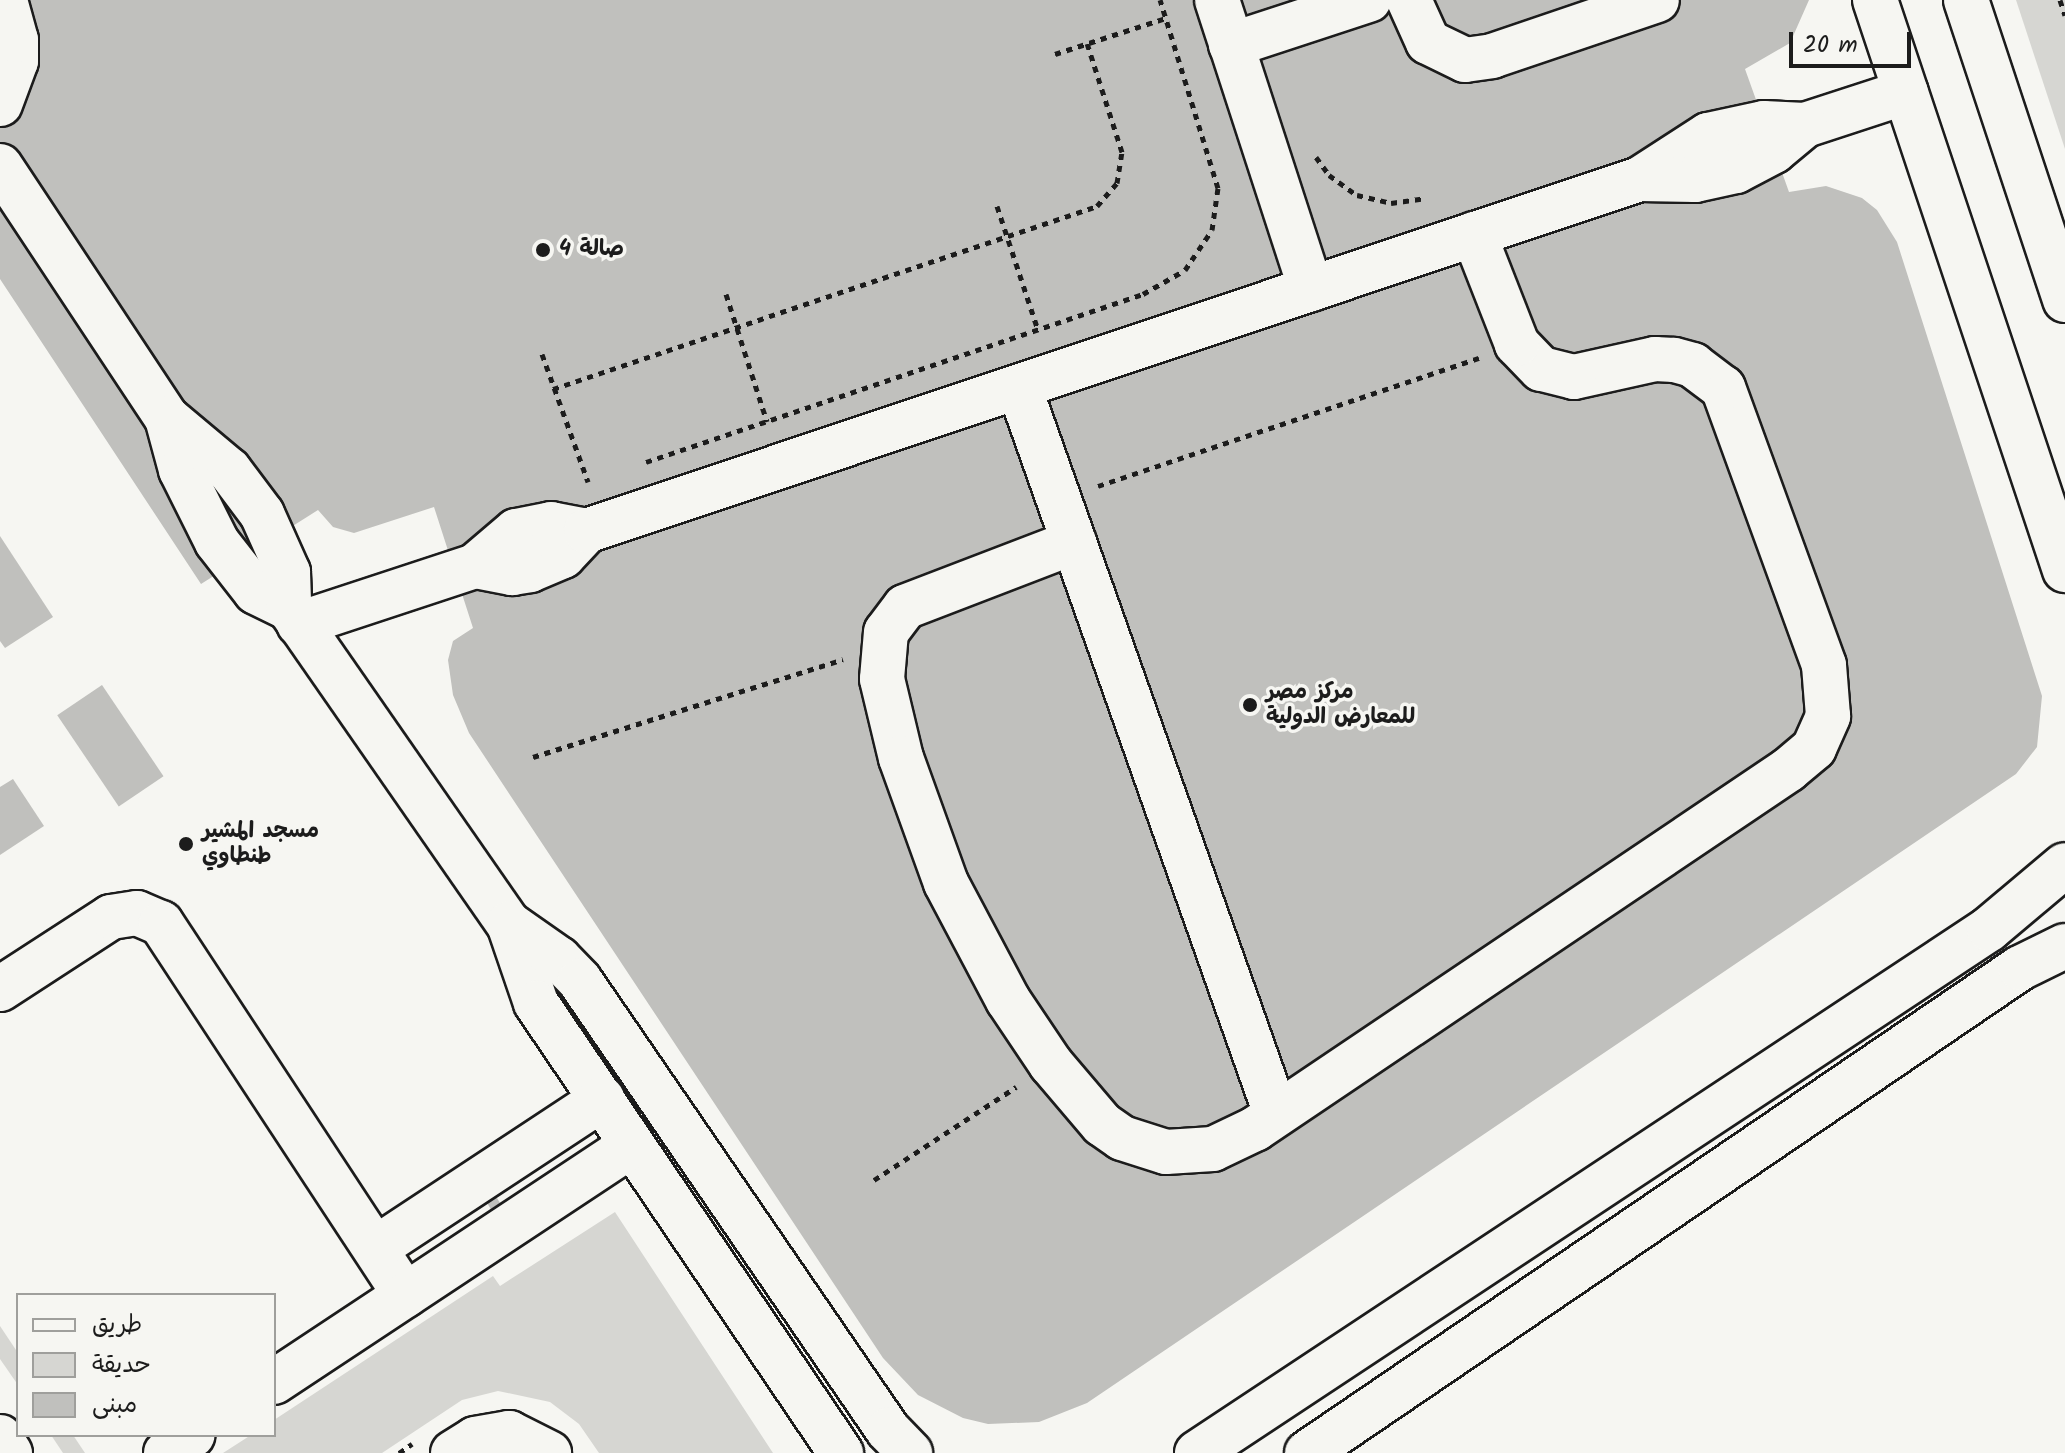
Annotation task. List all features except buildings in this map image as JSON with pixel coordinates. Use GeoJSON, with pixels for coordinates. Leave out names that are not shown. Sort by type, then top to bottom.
{"type":"FeatureCollection","features":[{"type":"Feature","properties":{"kind":"street"},"geometry":{"type":"LineString","coordinates":[[0,104],[16,61],[16,40],[5,0]]}},
{"type":"Feature","properties":{"kind":"street"},"geometry":{"type":"LineString","coordinates":[[1217,0],[1311,289]]}},
{"type":"Feature","properties":{"kind":"street"},"geometry":{"type":"LineString","coordinates":[[1231,45],[1369,0]]}},
{"type":"Feature","properties":{"kind":"street"},"geometry":{"type":"LineString","coordinates":[[1409,0],[1428,42],[1465,60],[1506,52],[1657,0]]}},
{"type":"Feature","properties":{"kind":"street"},"geometry":{"type":"LineString","coordinates":[[1875,0],[2065,570]]}},
{"type":"Feature","properties":{"kind":"street"},"geometry":{"type":"LineString","coordinates":[[1966,0],[2065,300]]}},
{"type":"Feature","properties":{"kind":"street"},"geometry":{"type":"LineString","coordinates":[[294,616],[475,566],[512,573],[523,551],[563,556],[586,531],[1640,179],[1695,180],[1715,155],[1762,158],[1805,125],[1906,92]]}},
{"type":"Feature","properties":{"kind":"street"},"geometry":{"type":"LineString","coordinates":[[0,166],[167,418],[229,470],[262,514],[288,572],[294,616],[509,924],[536,1003],[841,1453]]}},
{"type":"Feature","properties":{"kind":"street"},"geometry":{"type":"LineString","coordinates":[[1074,542],[919,598],[895,618],[882,646],[882,679],[901,758],[946,883],[975,943],[1051,1064],[1102,1124],[1122,1138],[1166,1152],[1213,1149],[1276,1114],[1802,761],[1828,716],[1824,665],[1723,388],[1693,365],[1674,360],[1655,359],[1574,377],[1541,369],[1517,344],[1474,234]]}},
{"type":"Feature","properties":{"kind":"street"},"geometry":{"type":"LineString","coordinates":[[1019,387],[1276,1114]]}},
{"type":"Feature","properties":{"kind":"street"},"geometry":{"type":"LineString","coordinates":[[1197,1453],[1989,929],[2065,865]]}},
{"type":"Feature","properties":{"kind":"street"},"geometry":{"type":"LineString","coordinates":[[0,989],[111,917],[137,913],[161,923],[405,1295]]}},
{"type":"Feature","properties":{"kind":"street"},"geometry":{"type":"LineString","coordinates":[[509,924],[559,959],[580,981],[888,1430],[910,1453]]}},
{"type":"Feature","properties":{"kind":"street"},"geometry":{"type":"LineString","coordinates":[[1307,1453],[2020,968],[2065,946]]}},
{"type":"Feature","properties":{"kind":"street"},"geometry":{"type":"LineString","coordinates":[[376,1248],[602,1099]]}},
{"type":"Feature","properties":{"kind":"street"},"geometry":{"type":"LineString","coordinates":[[276,1381],[632,1145]]}},
{"type":"Feature","properties":{"kind":"street"},"geometry":{"type":"LineString","coordinates":[[453,1453],[475,1439],[509,1433],[549,1453]]}},
{"type":"Feature","properties":{"kind":"street"},"geometry":{"type":"LineString","coordinates":[[0,1437],[10,1453]]}},
{"type":"Feature","properties":{"kind":"street"},"geometry":{"type":"LineString","coordinates":[[166,1453],[190,1437]]}},
{"type":"Feature","properties":{"kind":"path"},"geometry":{"type":"LineString","coordinates":[[641,464],[1165,284],[1196,258],[1212,230],[1218,203],[1216,174],[1160,0]]}},
{"type":"Feature","properties":{"kind":"path"},"geometry":{"type":"LineString","coordinates":[[2060,0],[2065,15]]}},
{"type":"Feature","properties":{"kind":"path"},"geometry":{"type":"LineString","coordinates":[[1055,54],[1166,18]]}},
{"type":"Feature","properties":{"kind":"path"},"geometry":{"type":"LineString","coordinates":[[553,389],[1097,206],[1117,183],[1122,152],[1087,43]]}},
{"type":"Feature","properties":{"kind":"path"},"geometry":{"type":"LineString","coordinates":[[1310,146],[1329,175],[1357,195],[1391,203],[1425,198]]}},
{"type":"Feature","properties":{"kind":"path"},"geometry":{"type":"LineString","coordinates":[[997,206],[1038,330]]}},
{"type":"Feature","properties":{"kind":"path"},"geometry":{"type":"LineString","coordinates":[[726,294],[767,422]]}},
{"type":"Feature","properties":{"kind":"path"},"geometry":{"type":"LineString","coordinates":[[1090,489],[1480,357],[1475,344]]}},
{"type":"Feature","properties":{"kind":"path"},"geometry":{"type":"LineString","coordinates":[[542,354],[585,483],[599,478]]}},
{"type":"Feature","properties":{"kind":"path"},"geometry":{"type":"LineString","coordinates":[[533,757],[882,646]]}},
{"type":"Feature","properties":{"kind":"path"},"geometry":{"type":"LineString","coordinates":[[874,1180],[1051,1064]]}},
{"type":"Feature","properties":{"kind":"green space"},"geometry":{"type":"Polygon","coordinates":[[[2016,0],[2065,0],[2065,149],[2016,0]]]}},
{"type":"Feature","properties":{"kind":"green space"},"geometry":{"type":"Polygon","coordinates":[[[615,1212],[773,1453],[599,1453],[579,1424],[550,1402],[498,1391],[462,1400],[382,1453],[223,1453],[248,1437],[276,1437],[276,1419],[493,1276],[500,1286],[615,1212]]]}},
{"type":"Feature","properties":{"kind":"green space"},"geometry":{"type":"Polygon","coordinates":[[[0,1326],[16,1350],[16,1382],[0,1359],[0,1326]]]}},
{"type":"Feature","properties":{"kind":"green space"},"geometry":{"type":"Polygon","coordinates":[[[52,1437],[74,1437],[85,1453],[63,1453],[52,1437]]]}},
{"type":"Feature","properties":{"kind":"place","name":"صالة 4"},"geometry":{"type":"Point","coordinates":[543,250]}},
{"type":"Feature","properties":{"kind":"place","name":"مركز مصر للمعارض الدولية"},"geometry":{"type":"Point","coordinates":[1250,705]}},
{"type":"Feature","properties":{"kind":"place","name":"مسجد المشير طنطاوي"},"geometry":{"type":"Point","coordinates":[186,844]}}]}
